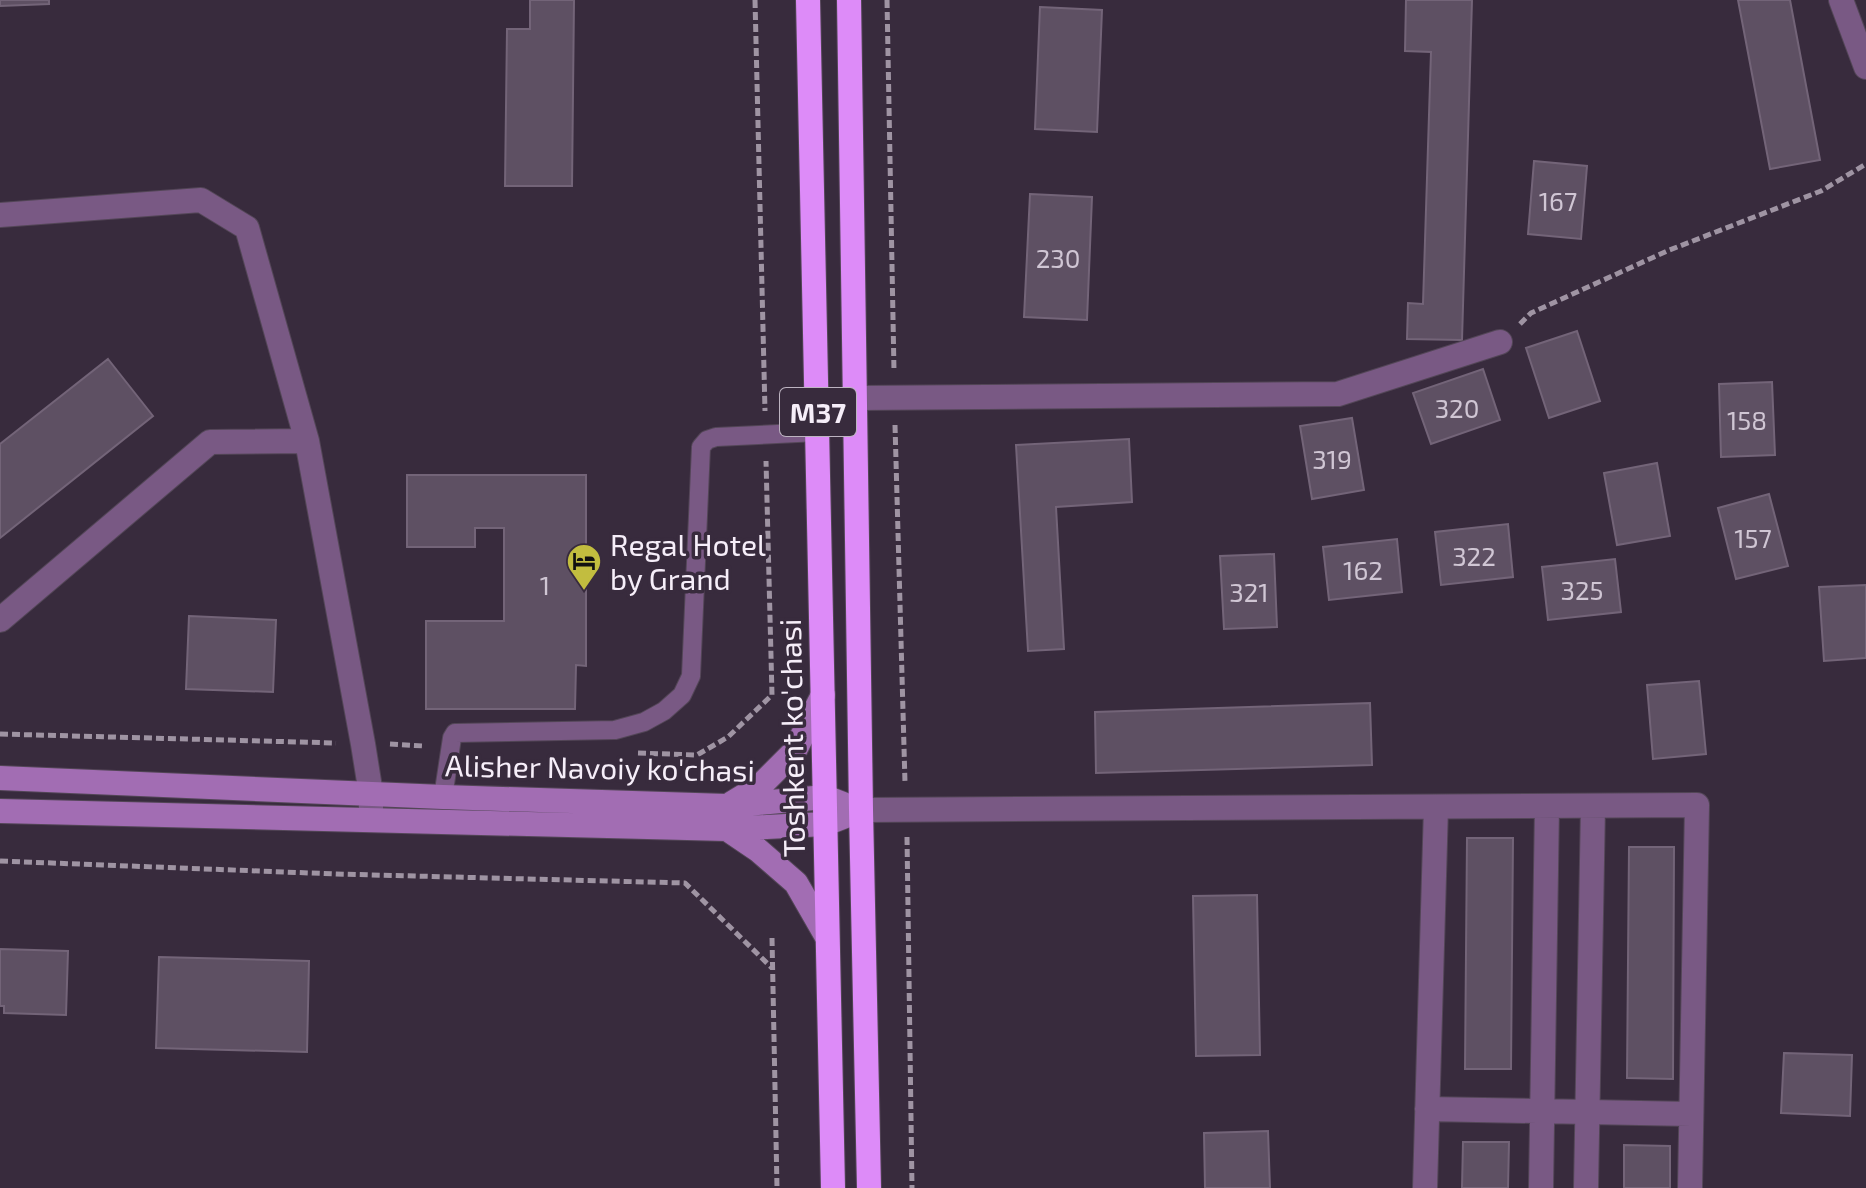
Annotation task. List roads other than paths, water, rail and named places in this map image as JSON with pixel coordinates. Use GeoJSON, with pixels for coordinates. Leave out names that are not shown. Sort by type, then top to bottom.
{"type":"FeatureCollection","features":[{"type":"Feature","properties":{"kind":"highway","name":"Toshkent ko'chasi"},"geometry":{"type":"LineString","coordinates":[[808,0],[833,1188]]}},
{"type":"Feature","properties":{"kind":"highway","name":"M37"},"geometry":{"type":"LineString","coordinates":[[849,0],[869,1188]]}},
{"type":"Feature","properties":{"kind":"main road"},"geometry":{"type":"LineString","coordinates":[[823,695],[794,752],[727,818],[796,883],[827,937]]}},
{"type":"Feature","properties":{"kind":"main road","name":"Alisher Navoiy ko'chasi"},"geometry":{"type":"LineString","coordinates":[[0,778],[443,797],[825,824],[861,810]]}},
{"type":"Feature","properties":{"kind":"main road","name":"Alisher Navoiy ko'chasi"},"geometry":{"type":"LineString","coordinates":[[0,811],[371,821],[727,818],[825,797],[861,810]]}},
{"type":"Feature","properties":{"kind":"street"},"geometry":{"type":"LineString","coordinates":[[1841,0],[1865,61]]}},
{"type":"Feature","properties":{"kind":"street"},"geometry":{"type":"LineString","coordinates":[[0,215],[201,200],[247,228],[307,441],[363,744],[371,794],[371,821]]}},
{"type":"Feature","properties":{"kind":"street"},"geometry":{"type":"LineString","coordinates":[[855,398],[1338,394],[1500,342]]}},
{"type":"Feature","properties":{"kind":"street"},"geometry":{"type":"LineString","coordinates":[[0,620],[210,442],[307,441]]}},
{"type":"Feature","properties":{"kind":"street"},"geometry":{"type":"LineString","coordinates":[[861,810],[1697,805],[1690,1188]]}},
{"type":"Feature","properties":{"kind":"street"},"geometry":{"type":"LineString","coordinates":[[1541,1188],[1547,806]]}},
{"type":"Feature","properties":{"kind":"street"},"geometry":{"type":"LineString","coordinates":[[1586,1188],[1593,806]]}},
{"type":"Feature","properties":{"kind":"street"},"geometry":{"type":"LineString","coordinates":[[1425,1188],[1436,807]]}},
{"type":"Feature","properties":{"kind":"street"},"geometry":{"type":"LineString","coordinates":[[1427,1109],[1691,1114]]}},
{"type":"Feature","properties":{"kind":"lane"},"geometry":{"type":"LineString","coordinates":[[443,797],[450,746],[455,733],[615,730],[644,722],[664,711],[682,695],[691,676],[701,447],[707,440],[716,437],[818,432]]}},
{"type":"Feature","properties":{"kind":"place","name":"Regal Hotel by Grand"},"geometry":{"type":"Point","coordinates":[584,592]}}]}
